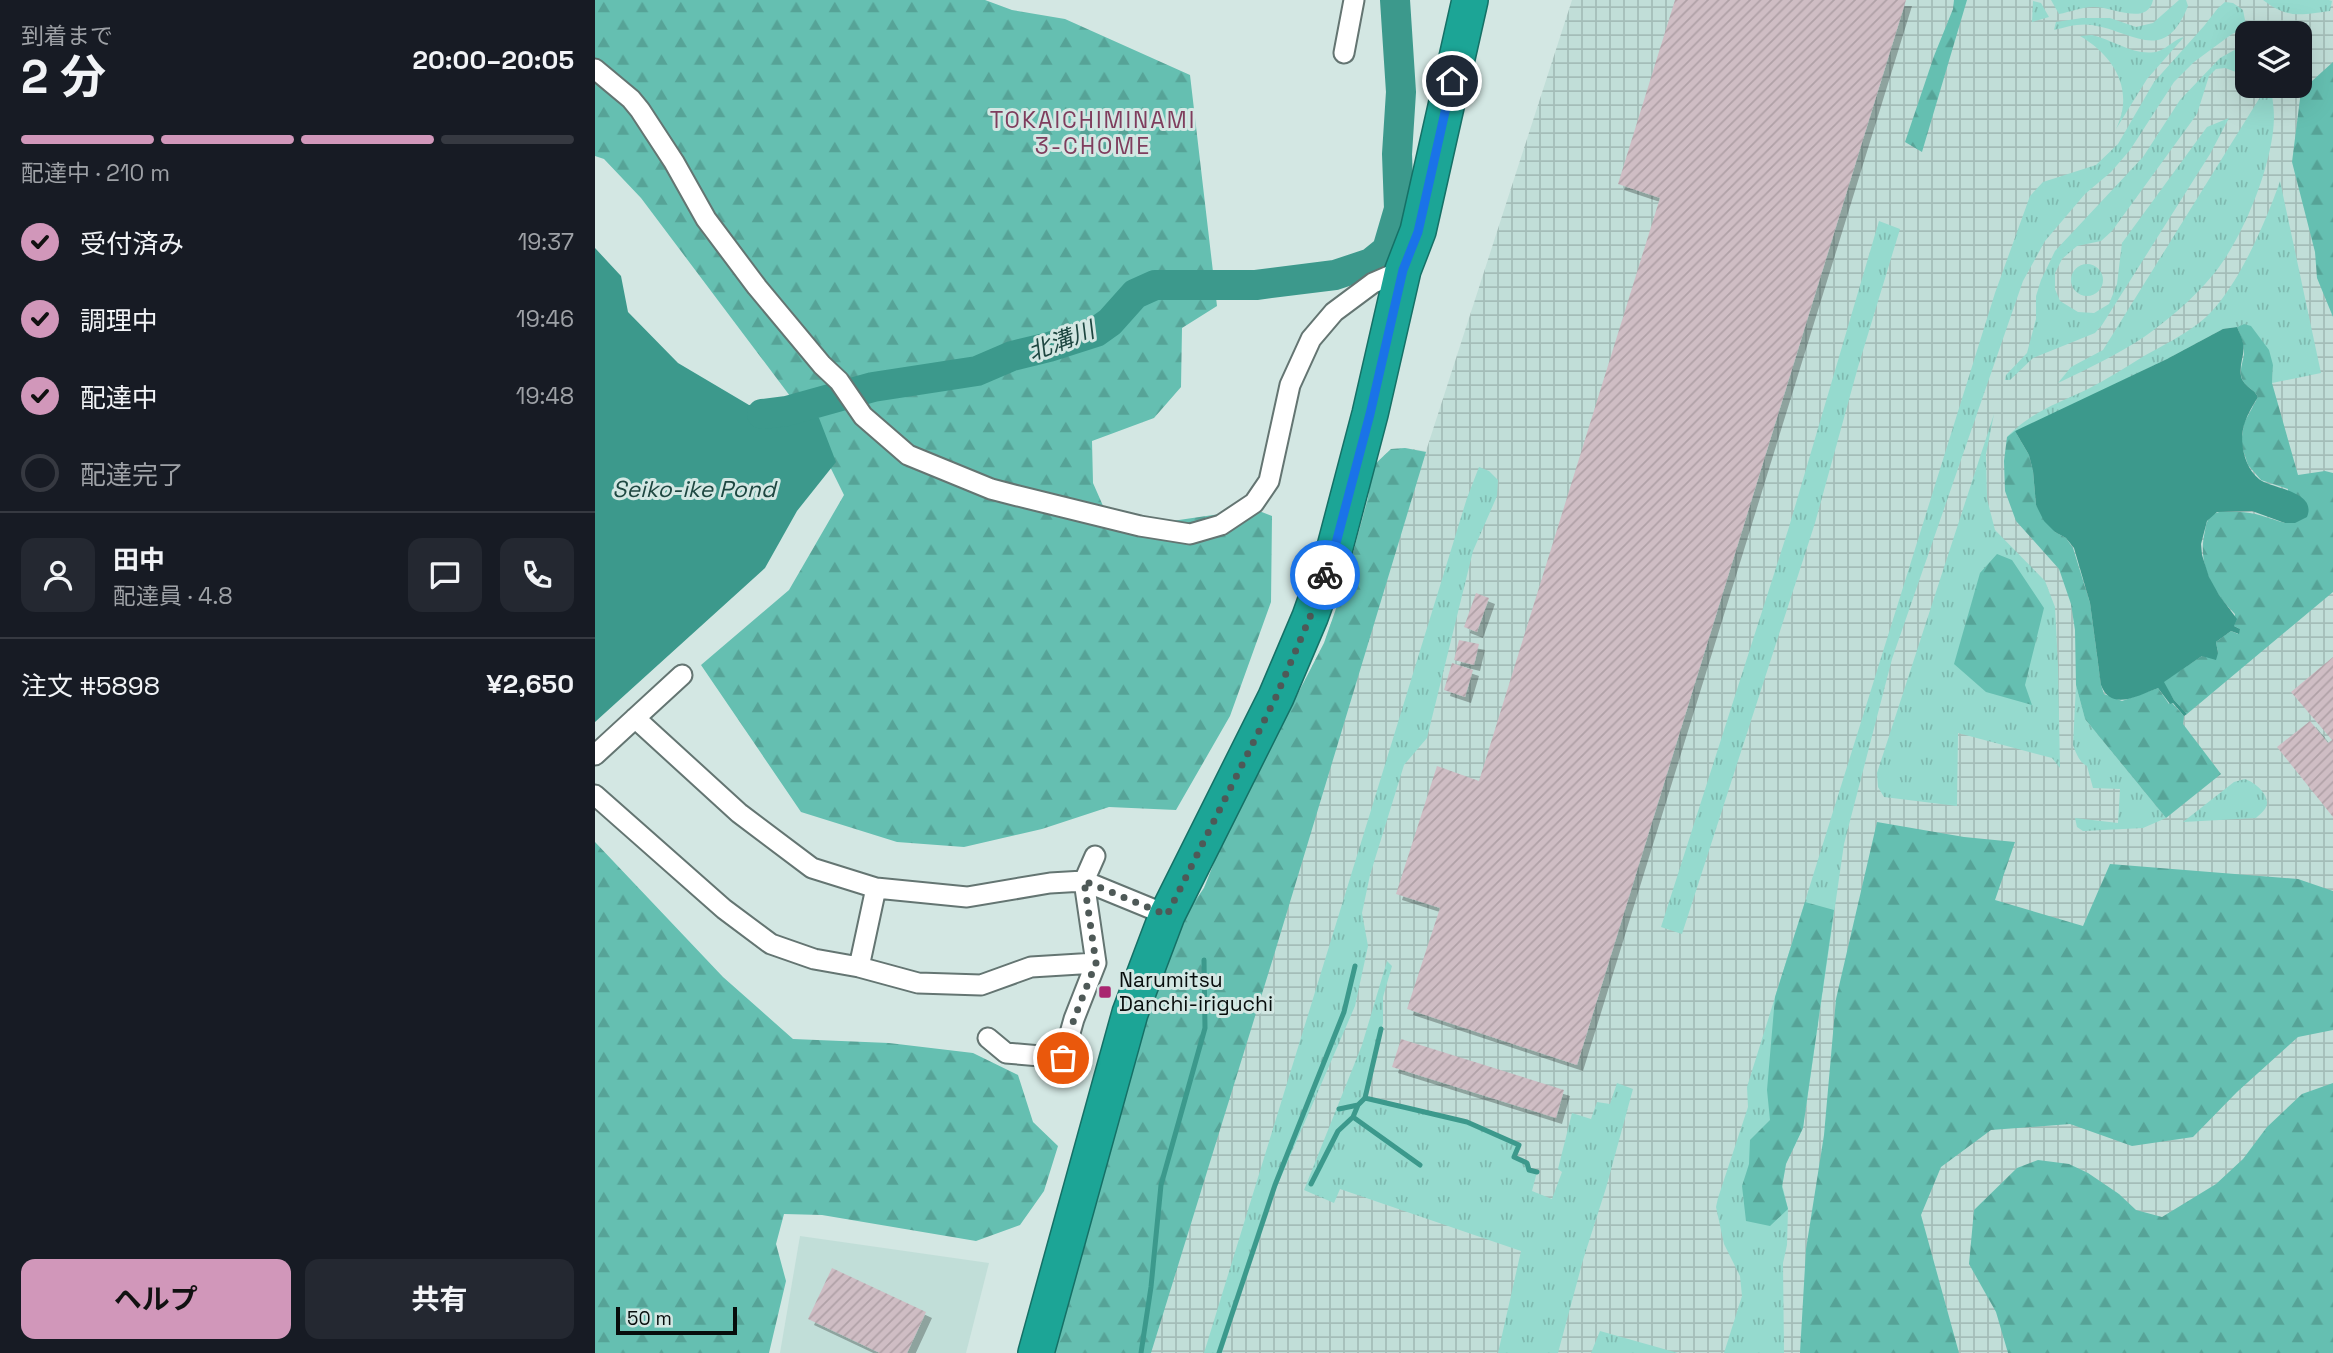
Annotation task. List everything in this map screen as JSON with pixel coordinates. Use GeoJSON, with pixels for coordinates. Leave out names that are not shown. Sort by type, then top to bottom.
{"type":"FeatureCollection","features":[{"type":"Feature","properties":{"kind":"highway"},"geometry":{"type":"LineString","coordinates":[[1035,1353],[1130,1013],[1167,915],[1276,697],[1310,617],[1335,547],[1370,414],[1403,270],[1418,232],[1470,0]]}},
{"type":"Feature","properties":{"kind":"street"},"geometry":{"type":"LineString","coordinates":[[1344,53],[1354,0]]}},
{"type":"Feature","properties":{"kind":"street"},"geometry":{"type":"LineString","coordinates":[[595,69],[641,110],[706,219],[757,287],[822,365],[839,381],[863,416],[908,455],[991,489],[1018,496],[1140,526],[1190,534],[1221,525],[1254,503],[1269,481],[1290,385],[1311,339],[1334,312],[1373,283],[1403,270]]}},
{"type":"Feature","properties":{"kind":"street"},"geometry":{"type":"LineString","coordinates":[[595,755],[682,675]]}},
{"type":"Feature","properties":{"kind":"street"},"geometry":{"type":"LineString","coordinates":[[635,718],[739,813],[812,868],[876,888],[967,897],[1050,883],[1084,881],[1167,915]]}},
{"type":"Feature","properties":{"kind":"street"},"geometry":{"type":"LineString","coordinates":[[595,794],[724,909],[771,944],[814,959],[859,967],[918,984],[981,985],[1031,967],[1096,963]]}},
{"type":"Feature","properties":{"kind":"street"},"geometry":{"type":"LineString","coordinates":[[988,1038],[1006,1053],[1063,1058],[1074,1019],[1096,963],[1084,881],[1095,856]]}},
{"type":"Feature","properties":{"kind":"street"},"geometry":{"type":"LineString","coordinates":[[859,967],[876,888]]}},
{"type":"Feature","properties":{"kind":"shaded area"},"geometry":{"type":"Polygon","coordinates":[[[1572,0],[2333,0],[2333,1353],[1050,1353],[1178,925],[1204,888],[1225,835],[1324,643],[1344,586],[1368,498],[1373,466],[1391,449],[1426,451],[1572,0]]]}},
{"type":"Feature","properties":{"kind":"shaded area"},"geometry":{"type":"Polygon","coordinates":[[[800,1236],[989,1263],[966,1353],[780,1353],[800,1236]]]}},
{"type":"Feature","properties":{"kind":"green space"},"geometry":{"type":"Polygon","coordinates":[[[595,0],[985,0],[1012,10],[1065,19],[1190,75],[1217,306],[1182,328],[1181,387],[1154,418],[1092,441],[1093,483],[1111,524],[1172,521],[1254,509],[1272,516],[1271,602],[1230,716],[1176,810],[1109,807],[1042,829],[964,847],[897,842],[801,812],[701,665],[789,590],[844,495],[805,416],[641,198],[604,159],[595,156],[595,0]]]}},
{"type":"Feature","properties":{"kind":"green space"},"geometry":{"type":"Polygon","coordinates":[[[1954,0],[1967,0],[1922,152],[1905,142],[1954,0]]]}},
{"type":"Feature","properties":{"kind":"green space"},"geometry":{"type":"Polygon","coordinates":[[[2051,0],[2153,0],[2149,8],[2136,14],[2093,7],[2059,14],[2051,0]]]}},
{"type":"Feature","properties":{"kind":"green space"},"geometry":{"type":"Polygon","coordinates":[[[2179,0],[2186,0],[2188,6],[2179,24],[2169,35],[2158,40],[2146,40],[2087,25],[2054,30],[2056,22],[2082,18],[2110,18],[2136,27],[2153,23],[2179,0]]]}},
{"type":"Feature","properties":{"kind":"green space"},"geometry":{"type":"Polygon","coordinates":[[[2263,0],[2332,1],[2330,11],[2295,14],[2280,10],[2263,0]]]}},
{"type":"Feature","properties":{"kind":"green space"},"geometry":{"type":"Polygon","coordinates":[[[2033,1],[2041,3],[2049,17],[2032,22],[2033,1]]]}},
{"type":"Feature","properties":{"kind":"green space"},"geometry":{"type":"Polygon","coordinates":[[[2225,2],[2233,3],[2243,10],[2245,21],[2235,21],[2235,33],[2194,62],[2174,82],[2130,150],[2111,172],[2085,194],[2045,241],[2023,281],[1892,659],[1844,844],[1803,1128],[1786,1163],[1782,1184],[1788,1209],[1787,1245],[1783,1263],[1784,1353],[1724,1353],[1742,1296],[1740,1276],[1724,1244],[1716,1207],[1748,1107],[1747,1087],[1995,293],[2030,196],[2043,182],[2096,165],[2118,144],[2154,82],[2225,2]]]}},
{"type":"Feature","properties":{"kind":"green space"},"geometry":{"type":"Polygon","coordinates":[[[2092,35],[2151,53],[2184,37],[2147,79],[2116,129],[2121,115],[2122,88],[2118,75],[2103,53],[2080,36],[2092,35]]]}},
{"type":"Feature","properties":{"kind":"green space"},"geometry":{"type":"Polygon","coordinates":[[[2235,50],[2235,72],[2225,68],[2216,69],[2209,76],[2197,114],[2112,231],[2101,241],[2077,246],[2062,259],[2055,273],[2055,289],[2060,301],[2078,312],[2094,313],[2109,304],[2117,284],[2122,243],[2207,127],[2229,118],[2210,154],[2102,325],[2095,333],[2033,358],[2010,380],[2005,380],[2006,375],[2027,353],[2036,319],[2036,296],[2055,251],[2143,157],[2180,100],[2220,58],[2235,50]]]}},
{"type":"Feature","properties":{"kind":"green space"},"geometry":{"type":"Polygon","coordinates":[[[2333,62],[2333,317],[2317,278],[2315,252],[2292,162],[2300,98],[2312,98],[2312,81],[2333,62]]]}},
{"type":"Feature","properties":{"kind":"green space"},"geometry":{"type":"Polygon","coordinates":[[[2260,98],[2272,98],[2272,137],[2262,179],[2245,223],[2212,276],[2180,309],[2134,344],[2058,383],[2071,367],[2103,350],[2260,98]]]}},
{"type":"Feature","properties":{"kind":"green space"},"geometry":{"type":"Polygon","coordinates":[[[2280,181],[2321,373],[2272,383],[2273,365],[2244,324],[2223,329],[2007,437],[2036,414],[2095,385],[2172,341],[2212,311],[2247,258],[2280,181]]]}},
{"type":"Feature","properties":{"kind":"green space"},"geometry":{"type":"Polygon","coordinates":[[[1879,221],[1900,229],[1815,523],[1682,934],[1661,927],[1789,527],[1879,221]]]}},
{"type":"Feature","properties":{"kind":"green space"},"geometry":{"type":"Polygon","coordinates":[[[2087,264],[2098,269],[2103,280],[2098,291],[2087,296],[2076,291],[2071,280],[2076,269],[2087,264]]]}},
{"type":"Feature","properties":{"kind":"green space"},"geometry":{"type":"Polygon","coordinates":[[[2244,324],[2251,326],[2269,350],[2273,365],[2272,383],[2298,475],[2325,471],[2333,473],[2333,592],[2187,714],[2163,682],[2202,656],[2218,653],[2216,642],[2231,631],[2238,634],[2240,629],[2234,626],[2235,614],[2219,596],[2208,576],[2203,543],[2208,520],[2218,512],[2247,512],[2285,523],[2288,489],[2261,480],[2248,465],[2241,444],[2244,423],[2258,397],[2245,383],[2241,374],[2244,350],[2237,327],[2244,324]]]}},
{"type":"Feature","properties":{"kind":"green space"},"geometry":{"type":"Polygon","coordinates":[[[1994,414],[1986,454],[1987,499],[1995,530],[2045,581],[2055,607],[2060,768],[2052,758],[1958,733],[1957,806],[1884,797],[1878,787],[1877,773],[1994,414]]]}},
{"type":"Feature","properties":{"kind":"green space"},"geometry":{"type":"Polygon","coordinates":[[[2015,431],[2029,455],[2036,505],[2055,532],[2066,538],[2073,548],[2090,603],[2104,694],[2122,701],[2158,688],[2169,704],[2172,703],[2184,716],[2183,724],[2221,774],[2166,818],[2085,719],[2076,685],[2075,630],[2071,604],[2059,569],[2016,521],[2005,491],[2004,461],[2007,437],[2015,431]]]}},
{"type":"Feature","properties":{"kind":"green space"},"geometry":{"type":"Polygon","coordinates":[[[1405,448],[1426,452],[1151,1353],[1050,1353],[1124,1078],[1178,925],[1204,888],[1225,835],[1324,643],[1344,586],[1368,498],[1373,466],[1391,449],[1405,448]]]}},
{"type":"Feature","properties":{"kind":"green space"},"geometry":{"type":"Polygon","coordinates":[[[1479,467],[1489,471],[1498,480],[1497,496],[1473,551],[1427,738],[1404,765],[1370,875],[1362,913],[1368,946],[1355,1006],[1265,1214],[1222,1353],[1204,1353],[1467,498],[1479,467]]]}},
{"type":"Feature","properties":{"kind":"green space"},"geometry":{"type":"Polygon","coordinates":[[[1997,554],[2012,560],[2044,608],[2025,685],[2032,705],[1986,692],[1954,664],[1980,573],[1997,554]]]}},
{"type":"Feature","properties":{"kind":"green space"},"geometry":{"type":"Polygon","coordinates":[[[2076,685],[2085,719],[2166,818],[2143,828],[2083,831],[2077,827],[2075,818],[2118,823],[2120,789],[2093,788],[2087,766],[2075,751],[2076,685]]]}},
{"type":"Feature","properties":{"kind":"green space"},"geometry":{"type":"Polygon","coordinates":[[[2245,779],[2260,788],[2267,800],[2265,808],[2256,818],[2183,822],[2234,782],[2245,779]]]}},
{"type":"Feature","properties":{"kind":"green space"},"geometry":{"type":"Polygon","coordinates":[[[1877,822],[1964,837],[2015,842],[1995,900],[2083,926],[2110,864],[2298,879],[2333,891],[2333,1030],[2298,1037],[2237,1092],[2193,1137],[2132,1146],[2070,1124],[1991,1130],[1941,1167],[1921,1215],[1959,1353],[1800,1353],[1806,1249],[1824,1135],[1836,999],[1877,822]]]}},
{"type":"Feature","properties":{"kind":"green space"},"geometry":{"type":"Polygon","coordinates":[[[595,842],[723,977],[793,1039],[889,1043],[973,1053],[1018,1075],[1033,1122],[1058,1146],[1044,1191],[1020,1225],[976,1241],[822,1215],[784,1214],[776,1244],[786,1281],[769,1353],[595,1353],[595,842]]]}},
{"type":"Feature","properties":{"kind":"green space"},"geometry":{"type":"Polygon","coordinates":[[[1805,902],[1834,910],[1803,1128],[1786,1164],[1782,1187],[1788,1209],[1770,1226],[1746,1221],[1742,1186],[1749,1164],[1750,1140],[1770,1120],[1767,1090],[1775,997],[1805,902]]]}},
{"type":"Feature","properties":{"kind":"green space"},"geometry":{"type":"Polygon","coordinates":[[[1387,961],[1392,966],[1383,997],[1383,1023],[1366,1098],[1467,1122],[1519,1145],[1514,1157],[1527,1163],[1529,1170],[1537,1172],[1532,1191],[1552,1199],[1562,1172],[1558,1169],[1572,1113],[1591,1119],[1597,1102],[1610,1104],[1617,1083],[1633,1089],[1558,1353],[1498,1353],[1521,1251],[1340,1189],[1334,1203],[1304,1190],[1362,1045],[1387,961]]]}},
{"type":"Feature","properties":{"kind":"green space"},"geometry":{"type":"Polygon","coordinates":[[[2333,1083],[2333,1353],[2008,1353],[1996,1312],[1969,1264],[1974,1210],[2017,1168],[2038,1160],[2069,1164],[2119,1194],[2136,1210],[2162,1217],[2216,1184],[2243,1159],[2267,1127],[2302,1094],[2333,1083]]]}},
{"type":"Feature","properties":{"kind":"green space"},"geometry":{"type":"Polygon","coordinates":[[[1600,1331],[1678,1353],[1591,1353],[1600,1331]]]}},
{"type":"Feature","properties":{"kind":"water","name":"Seiko-ike Pond"},"geometry":{"type":"Polygon","coordinates":[[[595,248],[621,276],[628,312],[678,363],[749,405],[794,402],[819,418],[836,462],[797,511],[765,568],[595,722],[595,248]]]}},
{"type":"Feature","properties":{"kind":"water"},"geometry":{"type":"Polygon","coordinates":[[[2237,327],[2244,348],[2241,376],[2258,397],[2243,429],[2247,462],[2262,481],[2301,497],[2309,509],[2307,517],[2295,523],[2285,523],[2252,511],[2217,512],[2207,521],[2201,544],[2202,555],[2209,577],[2237,619],[2234,626],[2240,629],[2239,634],[2231,631],[2216,642],[2216,660],[2202,656],[2164,682],[2174,700],[2187,714],[2184,716],[2158,688],[2118,700],[2111,698],[2101,685],[2090,603],[2074,548],[2044,521],[2036,505],[2029,455],[2015,431],[2167,359],[2223,329],[2237,327]]]}},
{"type":"Feature","properties":{"kind":"building"},"geometry":{"type":"Polygon","coordinates":[[[1675,0],[1906,0],[1577,1065],[1407,1009],[1440,908],[1396,894],[1437,766],[1479,781],[1660,198],[1618,184],[1675,0]]]}},
{"type":"Feature","properties":{"kind":"building"},"geometry":{"type":"Polygon","coordinates":[[[1476,593],[1489,598],[1477,632],[1464,627],[1476,593]]]}},
{"type":"Feature","properties":{"kind":"building"},"geometry":{"type":"Polygon","coordinates":[[[1459,640],[1479,644],[1474,665],[1454,660],[1459,640]]]}},
{"type":"Feature","properties":{"kind":"building"},"geometry":{"type":"Polygon","coordinates":[[[2333,657],[2333,817],[2277,747],[2310,721],[2328,743],[2332,740],[2291,692],[2333,657]]]}},
{"type":"Feature","properties":{"kind":"building"},"geometry":{"type":"Polygon","coordinates":[[[1452,663],[1473,670],[1465,697],[1444,690],[1452,663]]]}},
{"type":"Feature","properties":{"kind":"building"},"geometry":{"type":"Polygon","coordinates":[[[1401,1039],[1564,1090],[1556,1118],[1392,1067],[1401,1039]]]}},
{"type":"Feature","properties":{"kind":"building"},"geometry":{"type":"Polygon","coordinates":[[[832,1268],[926,1312],[907,1353],[880,1353],[808,1319],[832,1268]]]}},
{"type":"Feature","properties":{"kind":"waterway","name":"北溝川"},"geometry":{"type":"LineString","coordinates":[[762,414],[787,411],[873,387],[977,371],[1012,356],[1096,332],[1110,322],[1135,294],[1155,285],[1256,285],[1335,275],[1371,263],[1387,250],[1399,209],[1397,154],[1401,92],[1395,0]]}},
{"type":"Feature","properties":{"kind":"waterway"},"geometry":{"type":"LineString","coordinates":[[1141,1353],[1151,1287],[1161,1185],[1205,1028],[1204,960]]}},
{"type":"Feature","properties":{"kind":"waterway"},"geometry":{"type":"LineString","coordinates":[[1219,1353],[1275,1185],[1344,1012],[1355,966]]}},
{"type":"Feature","properties":{"kind":"waterway"},"geometry":{"type":"LineString","coordinates":[[1365,1098],[1381,1029]]}},
{"type":"Feature","properties":{"kind":"waterway"},"geometry":{"type":"LineString","coordinates":[[1358,1105],[1365,1098],[1467,1122],[1519,1145],[1514,1157],[1527,1163],[1529,1170],[1537,1172]]}},
{"type":"Feature","properties":{"kind":"waterway"},"geometry":{"type":"LineString","coordinates":[[1339,1109],[1358,1105],[1353,1117],[1420,1165]]}},
{"type":"Feature","properties":{"kind":"waterway"},"geometry":{"type":"LineString","coordinates":[[1311,1184],[1338,1131],[1353,1117]]}},
{"type":"Feature","properties":{"kind":"way so far"},"geometry":{"type":"LineString","coordinates":[[1063,1058],[1074,1019],[1096,963],[1084,881],[1167,915],[1276,697],[1325,575]]}},
{"type":"Feature","properties":{"kind":"place","name":"Narumitsu Danchi-iriguchi"},"geometry":{"type":"Point","coordinates":[1105,992]}},
{"type":"Feature","properties":{"kind":"district","name":"TOKAICHIMINAMI 3-CHOME"},"geometry":{"type":"Point","coordinates":[1093,133]}},
{"type":"Feature","properties":{"kind":"route"},"geometry":{"type":"LineString","coordinates":[[1325,575],[1370,414],[1403,270],[1418,232],[1452,81]]}}]}
